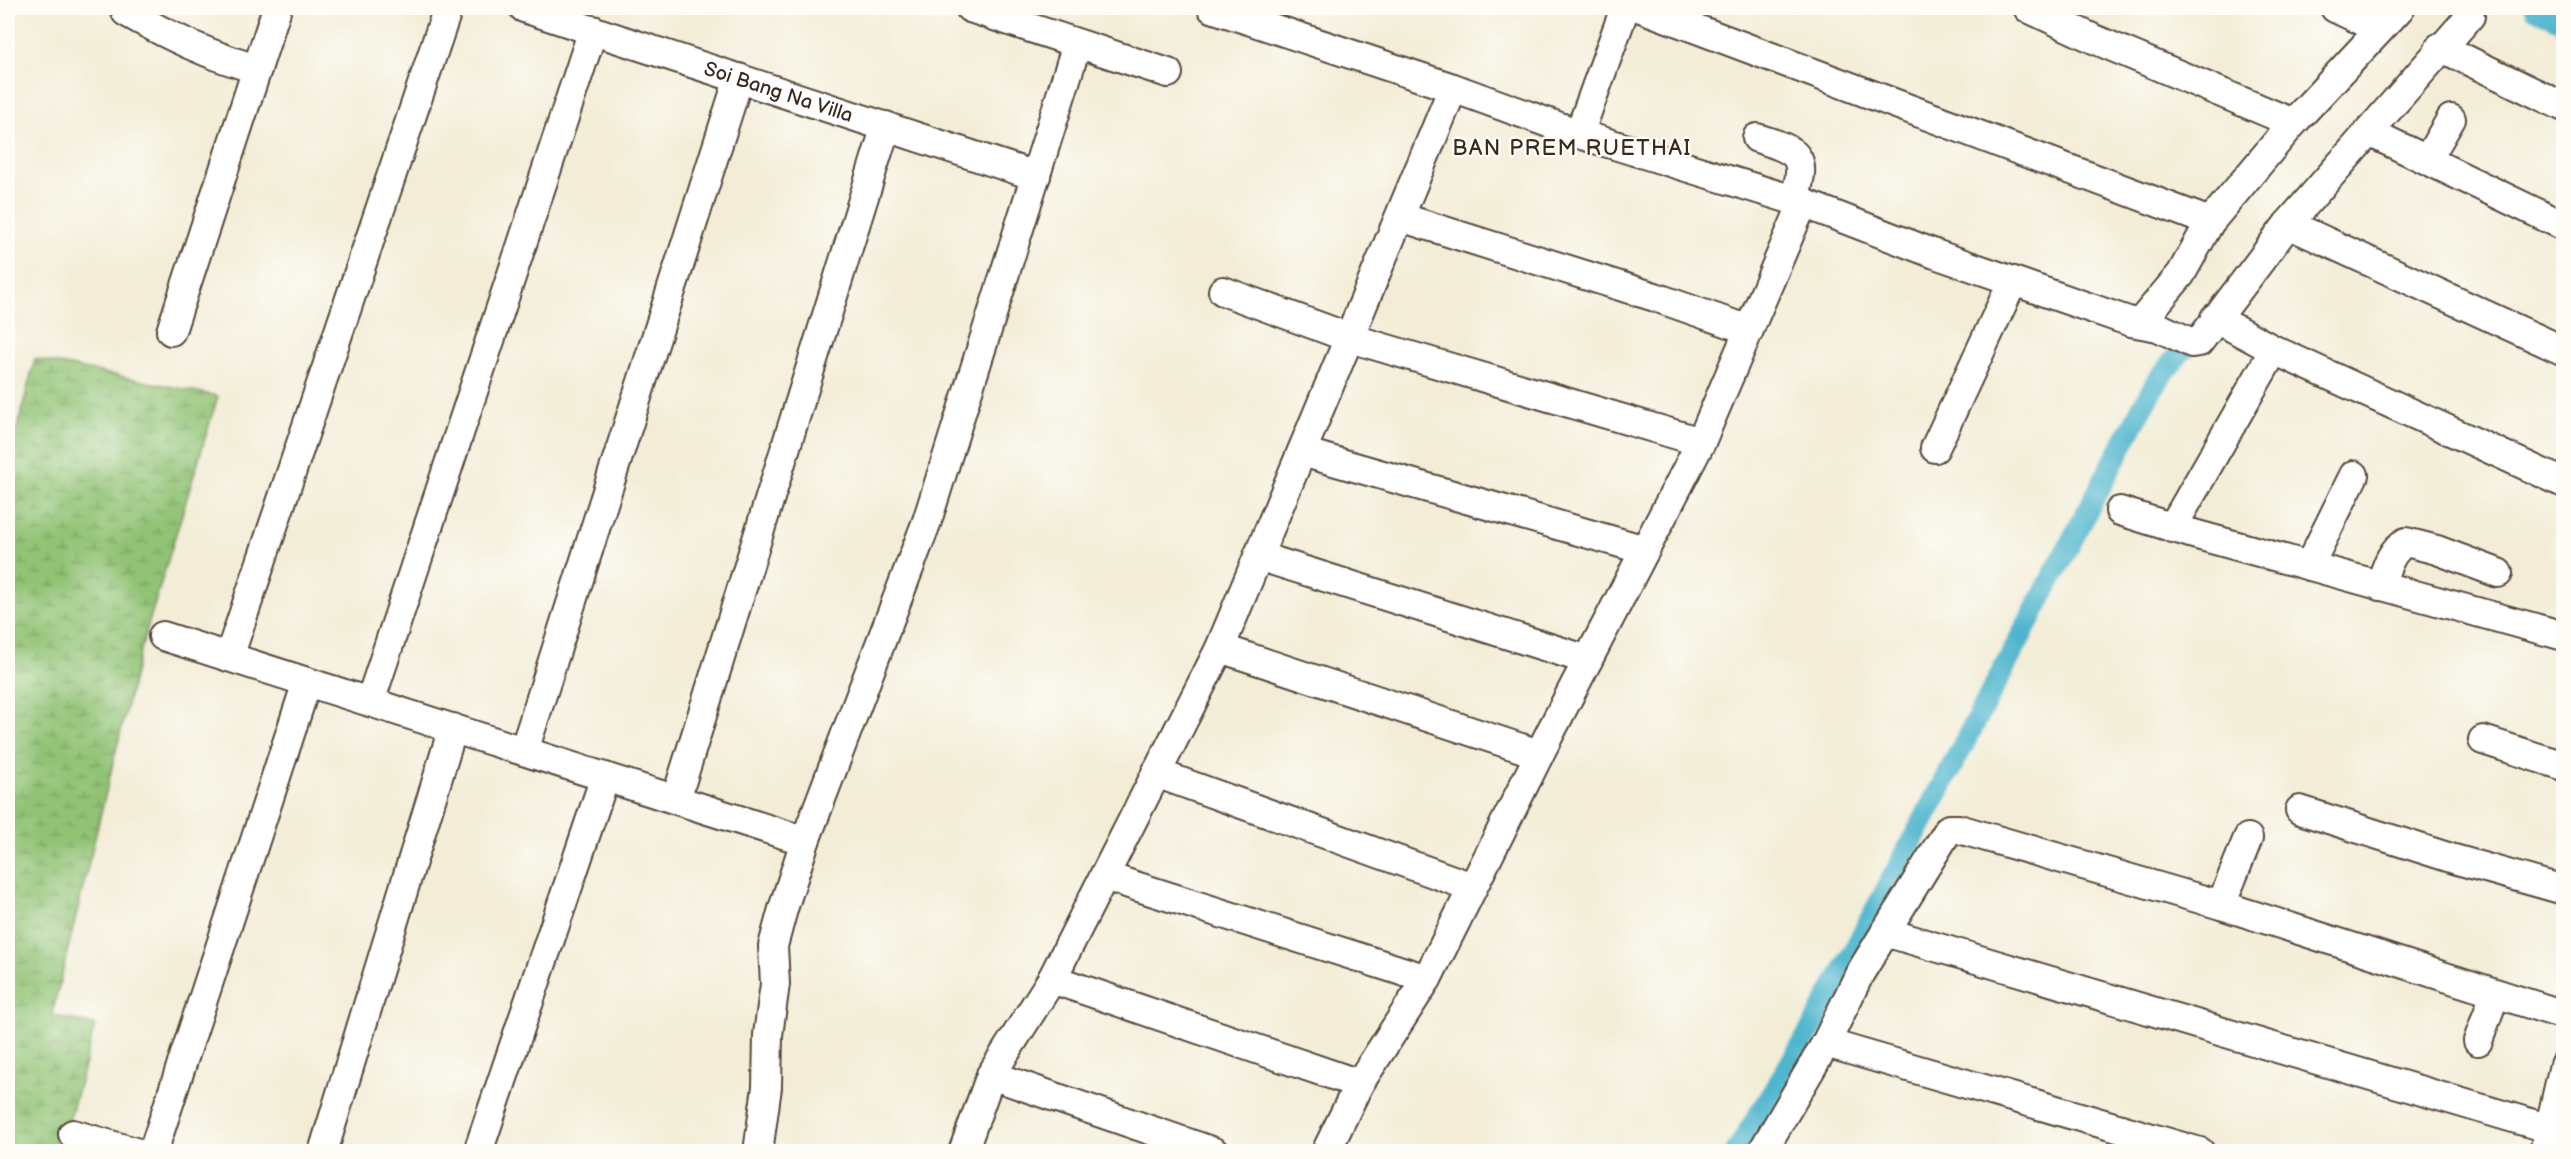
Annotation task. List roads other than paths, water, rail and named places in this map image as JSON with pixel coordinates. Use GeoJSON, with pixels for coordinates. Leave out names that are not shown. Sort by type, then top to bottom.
{"type":"FeatureCollection","features":[{"type":"Feature","properties":{"kind":"street"},"geometry":{"type":"LineString","coordinates":[[171,331],[277,8]]}},
{"type":"Feature","properties":{"kind":"street"},"geometry":{"type":"LineString","coordinates":[[229,657],[448,8]]}},
{"type":"Feature","properties":{"kind":"street","name":"Soi Bang Na Villa"},"geometry":{"type":"LineString","coordinates":[[524,8],[1036,176]]}},
{"type":"Feature","properties":{"kind":"street"},"geometry":{"type":"LineString","coordinates":[[970,8],[1168,73]]}},
{"type":"Feature","properties":{"kind":"street"},"geometry":{"type":"LineString","coordinates":[[1212,8],[1453,88],[1579,134],[1798,201],[2013,281],[2149,325],[2192,343],[2199,342],[2214,318],[2288,224],[2440,47],[2470,16]]}},
{"type":"Feature","properties":{"kind":"street"},"geometry":{"type":"LineString","coordinates":[[1579,134],[1625,8]]}},
{"type":"Feature","properties":{"kind":"street"},"geometry":{"type":"LineString","coordinates":[[1641,8],[2210,222]]}},
{"type":"Feature","properties":{"kind":"street"},"geometry":{"type":"LineString","coordinates":[[2028,8],[2094,39],[2293,123]]}},
{"type":"Feature","properties":{"kind":"street"},"geometry":{"type":"LineString","coordinates":[[2335,8],[2380,29]]}},
{"type":"Feature","properties":{"kind":"street"},"geometry":{"type":"LineString","coordinates":[[2149,325],[2210,222],[2293,123],[2400,8]]}},
{"type":"Feature","properties":{"kind":"street"},"geometry":{"type":"LineString","coordinates":[[126,12],[174,39],[225,60],[257,69]]}},
{"type":"Feature","properties":{"kind":"street"},"geometry":{"type":"LineString","coordinates":[[370,702],[593,30]]}},
{"type":"Feature","properties":{"kind":"street"},"geometry":{"type":"LineString","coordinates":[[758,1152],[767,1087],[768,1035],[776,984],[773,946],[806,841],[927,521],[1077,44]]}},
{"type":"Feature","properties":{"kind":"street"},"geometry":{"type":"LineString","coordinates":[[2440,47],[2564,107]]}},
{"type":"Feature","properties":{"kind":"street"},"geometry":{"type":"LineString","coordinates":[[524,751],[739,78]]}},
{"type":"Feature","properties":{"kind":"street"},"geometry":{"type":"LineString","coordinates":[[963,1152],[991,1075],[1052,979],[1220,648],[1453,88]]}},
{"type":"Feature","properties":{"kind":"street"},"geometry":{"type":"LineString","coordinates":[[2427,160],[2451,119]]}},
{"type":"Feature","properties":{"kind":"street"},"geometry":{"type":"LineString","coordinates":[[676,799],[886,126]]}},
{"type":"Feature","properties":{"kind":"street"},"geometry":{"type":"LineString","coordinates":[[2369,132],[2564,226]]}},
{"type":"Feature","properties":{"kind":"street"},"geometry":{"type":"LineString","coordinates":[[1334,1149],[1359,1084],[1428,980],[1472,886],[1701,442],[1749,330],[1798,201],[1802,175],[1801,159],[1791,149],[1757,138]]}},
{"type":"Feature","properties":{"kind":"street"},"geometry":{"type":"LineString","coordinates":[[1400,217],[1655,297],[1749,330]]}},
{"type":"Feature","properties":{"kind":"street"},"geometry":{"type":"LineString","coordinates":[[2288,224],[2564,351]]}},
{"type":"Feature","properties":{"kind":"street"},"geometry":{"type":"LineString","coordinates":[[1935,448],[2013,281]]}},
{"type":"Feature","properties":{"kind":"street"},"geometry":{"type":"LineString","coordinates":[[1223,291],[1350,338],[1701,442]]}},
{"type":"Feature","properties":{"kind":"street"},"geometry":{"type":"LineString","coordinates":[[2214,318],[2274,350],[2564,483]]}},
{"type":"Feature","properties":{"kind":"street"},"geometry":{"type":"LineString","coordinates":[[2172,528],[2274,350]]}},
{"type":"Feature","properties":{"kind":"street"},"geometry":{"type":"LineString","coordinates":[[1302,452],[1645,550]]}},
{"type":"Feature","properties":{"kind":"street"},"geometry":{"type":"LineString","coordinates":[[2309,566],[2354,475]]}},
{"type":"Feature","properties":{"kind":"street"},"geometry":{"type":"LineString","coordinates":[[2120,511],[2172,528],[2564,636]]}},
{"type":"Feature","properties":{"kind":"street"},"geometry":{"type":"LineString","coordinates":[[2380,586],[2389,562],[2398,547],[2406,542],[2437,550],[2498,573]]}},
{"type":"Feature","properties":{"kind":"street"},"geometry":{"type":"LineString","coordinates":[[1258,556],[1588,660]]}},
{"type":"Feature","properties":{"kind":"street"},"geometry":{"type":"LineString","coordinates":[[163,636],[806,841]]}},
{"type":"Feature","properties":{"kind":"street"},"geometry":{"type":"LineString","coordinates":[[1220,648],[1539,754]]}},
{"type":"Feature","properties":{"kind":"street"},"geometry":{"type":"LineString","coordinates":[[153,1152],[308,682]]}},
{"type":"Feature","properties":{"kind":"street"},"geometry":{"type":"LineString","coordinates":[[323,1152],[453,728]]}},
{"type":"Feature","properties":{"kind":"street"},"geometry":{"type":"LineString","coordinates":[[2483,740],[2564,766]]}},
{"type":"Feature","properties":{"kind":"street"},"geometry":{"type":"LineString","coordinates":[[1156,773],[1472,886]]}},
{"type":"Feature","properties":{"kind":"street"},"geometry":{"type":"LineString","coordinates":[[478,1152],[605,777]]}},
{"type":"Feature","properties":{"kind":"street"},"geometry":{"type":"LineString","coordinates":[[2300,810],[2564,890]]}},
{"type":"Feature","properties":{"kind":"street"},"geometry":{"type":"LineString","coordinates":[[1762,1152],[1826,1043],[1860,973],[1946,831],[1953,828],[2221,905],[2564,1015]]}},
{"type":"Feature","properties":{"kind":"street"},"geometry":{"type":"LineString","coordinates":[[2221,905],[2248,838]]}},
{"type":"Feature","properties":{"kind":"street"},"geometry":{"type":"LineString","coordinates":[[1104,876],[1428,980]]}},
{"type":"Feature","properties":{"kind":"street"},"geometry":{"type":"LineString","coordinates":[[1885,932],[2550,1139],[2564,1065]]}},
{"type":"Feature","properties":{"kind":"street"},"geometry":{"type":"LineString","coordinates":[[1052,979],[1359,1084]]}},
{"type":"Feature","properties":{"kind":"street"},"geometry":{"type":"LineString","coordinates":[[2478,1041],[2495,994]]}},
{"type":"Feature","properties":{"kind":"street"},"geometry":{"type":"LineString","coordinates":[[1826,1043],[2200,1152]]}},
{"type":"Feature","properties":{"kind":"street"},"geometry":{"type":"LineString","coordinates":[[991,1075],[1214,1152]]}},
{"type":"Feature","properties":{"kind":"street"},"geometry":{"type":"LineString","coordinates":[[74,1134],[135,1152]]}},
{"type":"Feature","properties":{"kind":"waterway"},"geometry":{"type":"LineString","coordinates":[[2535,8],[2564,22]]}},
{"type":"Feature","properties":{"kind":"waterway"},"geometry":{"type":"LineString","coordinates":[[1736,1152],[1818,1018],[2156,382],[2198,331]]}},
{"type":"Feature","properties":{"kind":"district","name":"BAN PREM RUETHAI"},"geometry":{"type":"Point","coordinates":[1572,147]}}]}
